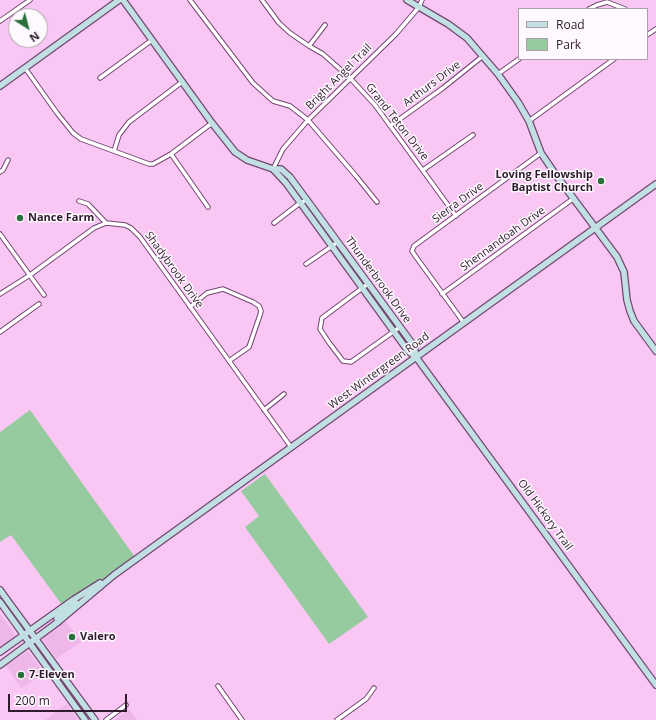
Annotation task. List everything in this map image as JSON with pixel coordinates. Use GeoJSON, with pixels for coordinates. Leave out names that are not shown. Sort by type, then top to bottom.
{"type":"FeatureCollection","features":[{"type":"Feature","properties":{"kind":"street"},"geometry":{"type":"LineString","coordinates":[[0,21],[30,0]]}},
{"type":"Feature","properties":{"kind":"street"},"geometry":{"type":"LineString","coordinates":[[0,86],[119,0]]}},
{"type":"Feature","properties":{"kind":"street","name":"Thunderbrook Drive"},"geometry":{"type":"LineString","coordinates":[[123,0],[212,123],[235,152],[247,160],[273,169],[281,169],[290,177],[414,346],[416,357]]}},
{"type":"Feature","properties":{"kind":"street"},"geometry":{"type":"LineString","coordinates":[[190,0],[253,84],[273,101],[290,106],[308,120],[377,202]]}},
{"type":"Feature","properties":{"kind":"street","name":"Grand Teton Drive"},"geometry":{"type":"LineString","coordinates":[[262,0],[279,23],[290,33],[323,54],[350,78],[375,105],[456,216]]}},
{"type":"Feature","properties":{"kind":"street"},"geometry":{"type":"LineString","coordinates":[[408,0],[448,24],[467,38],[498,74],[518,102],[529,121],[542,153],[556,175],[617,257],[624,272],[627,300],[634,321],[656,351]]}},
{"type":"Feature","properties":{"kind":"street","name":"Bright Angel Trail"},"geometry":{"type":"LineString","coordinates":[[273,169],[283,149],[308,120],[396,34],[419,7],[422,0]]}},
{"type":"Feature","properties":{"kind":"street"},"geometry":{"type":"LineString","coordinates":[[591,8],[607,2],[622,8]]}},
{"type":"Feature","properties":{"kind":"street"},"geometry":{"type":"LineString","coordinates":[[309,46],[325,26]]}},
{"type":"Feature","properties":{"kind":"street"},"geometry":{"type":"LineString","coordinates":[[100,78],[152,40]]}},
{"type":"Feature","properties":{"kind":"street","name":"Arthurs Drive"},"geometry":{"type":"LineString","coordinates":[[390,126],[437,93],[483,56]]}},
{"type":"Feature","properties":{"kind":"street"},"geometry":{"type":"LineString","coordinates":[[498,74],[518,60]]}},
{"type":"Feature","properties":{"kind":"street"},"geometry":{"type":"LineString","coordinates":[[529,121],[613,60]]}},
{"type":"Feature","properties":{"kind":"street"},"geometry":{"type":"LineString","coordinates":[[25,68],[73,133],[81,139],[149,164],[153,164],[171,154],[212,123]]}},
{"type":"Feature","properties":{"kind":"street"},"geometry":{"type":"LineString","coordinates":[[114,151],[119,135],[129,122],[182,82]]}},
{"type":"Feature","properties":{"kind":"street"},"geometry":{"type":"LineString","coordinates":[[423,170],[474,135]]}},
{"type":"Feature","properties":{"kind":"street","name":"Sierra Drive"},"geometry":{"type":"LineString","coordinates":[[442,294],[416,258],[412,251],[414,246],[542,153]]}},
{"type":"Feature","properties":{"kind":"street"},"geometry":{"type":"LineString","coordinates":[[171,154],[208,207]]}},
{"type":"Feature","properties":{"kind":"street"},"geometry":{"type":"LineString","coordinates":[[0,172],[3,170],[8,160]]}},
{"type":"Feature","properties":{"kind":"street","name":"Thunderbrook Drive"},"geometry":{"type":"LineString","coordinates":[[273,169],[286,183],[408,351],[416,357]]}},
{"type":"Feature","properties":{"kind":"street","name":"West Wintergreen Road"},"geometry":{"type":"LineString","coordinates":[[0,665],[58,622],[114,575],[656,184]]}},
{"type":"Feature","properties":{"kind":"street","name":"Shennandoah Drive"},"geometry":{"type":"LineString","coordinates":[[442,294],[574,198]]}},
{"type":"Feature","properties":{"kind":"street"},"geometry":{"type":"LineString","coordinates":[[274,223],[300,203],[307,200]]}},
{"type":"Feature","properties":{"kind":"street"},"geometry":{"type":"LineString","coordinates":[[0,294],[30,275],[94,228],[106,223],[88,204],[79,201]]}},
{"type":"Feature","properties":{"kind":"street","name":"Shadybrook Drive"},"geometry":{"type":"LineString","coordinates":[[106,223],[125,225],[131,228],[140,237],[291,447]]}},
{"type":"Feature","properties":{"kind":"street"},"geometry":{"type":"LineString","coordinates":[[0,234],[44,296]]}},
{"type":"Feature","properties":{"kind":"street"},"geometry":{"type":"LineString","coordinates":[[306,264],[338,242]]}},
{"type":"Feature","properties":{"kind":"street"},"geometry":{"type":"LineString","coordinates":[[369,283],[322,318],[320,329],[330,344],[343,361],[351,362],[400,327]]}},
{"type":"Feature","properties":{"kind":"street"},"geometry":{"type":"LineString","coordinates":[[190,307],[207,293],[223,289],[259,306],[261,311],[249,347],[229,361]]}},
{"type":"Feature","properties":{"kind":"street"},"geometry":{"type":"LineString","coordinates":[[442,294],[464,323]]}},
{"type":"Feature","properties":{"kind":"street"},"geometry":{"type":"LineString","coordinates":[[0,332],[39,304]]}},
{"type":"Feature","properties":{"kind":"street","name":"Old Hickory Trail"},"geometry":{"type":"LineString","coordinates":[[416,357],[656,685]]}},
{"type":"Feature","properties":{"kind":"street"},"geometry":{"type":"LineString","coordinates":[[264,410],[284,394]]}},
{"type":"Feature","properties":{"kind":"street","name":"West Wintergreen Road"},"geometry":{"type":"LineString","coordinates":[[0,652],[73,600],[114,575]]}},
{"type":"Feature","properties":{"kind":"street"},"geometry":{"type":"LineString","coordinates":[[58,622],[58,616],[101,583]]}},
{"type":"Feature","properties":{"kind":"street"},"geometry":{"type":"LineString","coordinates":[[0,590],[95,720]]}},
{"type":"Feature","properties":{"kind":"street"},"geometry":{"type":"LineString","coordinates":[[0,602],[85,720]]}},
{"type":"Feature","properties":{"kind":"street"},"geometry":{"type":"LineString","coordinates":[[218,686],[242,720]]}},
{"type":"Feature","properties":{"kind":"street"},"geometry":{"type":"LineString","coordinates":[[337,720],[366,699],[374,688]]}},
{"type":"Feature","properties":{"kind":"street"},"geometry":{"type":"LineString","coordinates":[[106,720],[126,706]]}},
{"type":"Feature","properties":{"kind":"shaded area"},"geometry":{"type":"Polygon","coordinates":[[[0,614],[16,636],[0,647],[0,614]]]}},
{"type":"Feature","properties":{"kind":"shaded area"},"geometry":{"type":"Polygon","coordinates":[[[65,620],[81,642],[56,659],[41,637],[65,620]]]}},
{"type":"Feature","properties":{"kind":"shaded area"},"geometry":{"type":"Polygon","coordinates":[[[28,651],[44,673],[21,688],[6,666],[28,651]]]}},
{"type":"Feature","properties":{"kind":"shaded area"},"geometry":{"type":"Polygon","coordinates":[[[67,704],[78,720],[45,720],[67,704]]]}},
{"type":"Feature","properties":{"kind":"shaded area"},"geometry":{"type":"Polygon","coordinates":[[[129,709],[137,720],[114,720],[129,709]]]}},
{"type":"Feature","properties":{"kind":"green space"},"geometry":{"type":"Polygon","coordinates":[[[30,410],[135,557],[93,587],[91,584],[62,605],[11,535],[0,542],[0,432],[30,410]]]}},
{"type":"Feature","properties":{"kind":"green space"},"geometry":{"type":"Polygon","coordinates":[[[265,474],[368,617],[329,644],[245,527],[259,516],[241,491],[265,474]]]}},
{"type":"Feature","properties":{"kind":"place","name":"Loving Fellowship Baptist Church"},"geometry":{"type":"Point","coordinates":[601,181]}},
{"type":"Feature","properties":{"kind":"place","name":"Nance Farm"},"geometry":{"type":"Point","coordinates":[20,218]}},
{"type":"Feature","properties":{"kind":"place","name":"Valero"},"geometry":{"type":"Point","coordinates":[72,637]}},
{"type":"Feature","properties":{"kind":"place","name":"7-Eleven"},"geometry":{"type":"Point","coordinates":[21,675]}}]}
